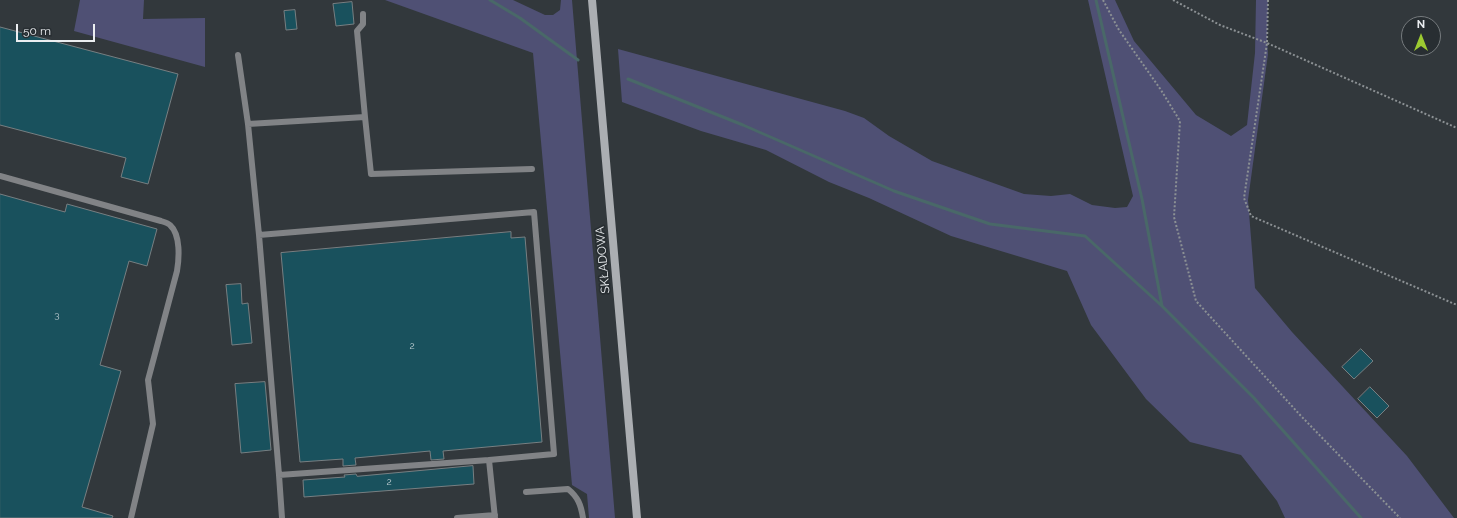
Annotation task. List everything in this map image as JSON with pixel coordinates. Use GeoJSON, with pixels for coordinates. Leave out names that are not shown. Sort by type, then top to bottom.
{"type":"FeatureCollection","features":[{"type":"Feature","properties":{"kind":"main road","name":"SKŁADOWA"},"geometry":{"type":"LineString","coordinates":[[592,0],[638,518]]}},
{"type":"Feature","properties":{"kind":"lane"},"geometry":{"type":"LineString","coordinates":[[363,14],[363,24],[357,31],[371,174],[532,170]]}},
{"type":"Feature","properties":{"kind":"lane"},"geometry":{"type":"LineString","coordinates":[[238,55],[248,124],[259,235],[282,518]]}},
{"type":"Feature","properties":{"kind":"lane"},"geometry":{"type":"LineString","coordinates":[[248,124],[365,117]]}},
{"type":"Feature","properties":{"kind":"lane"},"geometry":{"type":"LineString","coordinates":[[0,176],[161,221],[170,225],[174,232],[178,245],[178,266],[148,380],[153,424],[131,518]]}},
{"type":"Feature","properties":{"kind":"lane"},"geometry":{"type":"LineString","coordinates":[[259,235],[534,212],[554,454],[279,475]]}},
{"type":"Feature","properties":{"kind":"lane"},"geometry":{"type":"LineString","coordinates":[[457,518],[495,516],[489,460]]}},
{"type":"Feature","properties":{"kind":"lane"},"geometry":{"type":"LineString","coordinates":[[526,492],[568,489],[576,495],[582,508],[582,518]]}},
{"type":"Feature","properties":{"kind":"path"},"geometry":{"type":"LineString","coordinates":[[1103,0],[1119,30],[1161,90],[1180,121],[1174,217],[1196,301],[1301,416],[1400,518]]}},
{"type":"Feature","properties":{"kind":"path"},"geometry":{"type":"LineString","coordinates":[[1173,0],[1220,25],[1268,43],[1457,128]]}},
{"type":"Feature","properties":{"kind":"path"},"geometry":{"type":"LineString","coordinates":[[1268,0],[1268,43],[1244,198],[1250,216],[1457,306]]}},
{"type":"Feature","properties":{"kind":"shaded area"},"geometry":{"type":"Polygon","coordinates":[[[80,0],[144,0],[143,19],[205,18],[205,67],[74,31],[80,0]]]}},
{"type":"Feature","properties":{"kind":"shaded area"},"geometry":{"type":"Polygon","coordinates":[[[385,0],[513,0],[545,15],[553,15],[560,10],[561,0],[572,0],[615,518],[589,518],[587,494],[572,485],[533,53],[385,0]]]}},
{"type":"Feature","properties":{"kind":"shaded area"},"geometry":{"type":"Polygon","coordinates":[[[1088,0],[1115,0],[1134,41],[1196,115],[1231,136],[1247,125],[1255,53],[1256,0],[1268,0],[1268,54],[1248,200],[1255,288],[1292,332],[1407,456],[1454,518],[1285,518],[1277,501],[1241,455],[1190,442],[1146,399],[1091,325],[1067,271],[951,236],[869,198],[829,182],[766,150],[701,131],[622,102],[618,49],[845,111],[864,118],[889,136],[932,161],[1024,194],[1051,196],[1070,194],[1092,205],[1115,208],[1127,207],[1133,196],[1088,0]]]}},
{"type":"Feature","properties":{"kind":"building"},"geometry":{"type":"Polygon","coordinates":[[[352,2],[354,24],[336,26],[333,4],[352,2]]]}},
{"type":"Feature","properties":{"kind":"building"},"geometry":{"type":"Polygon","coordinates":[[[295,10],[297,29],[286,30],[284,11],[295,10]]]}},
{"type":"Feature","properties":{"kind":"building"},"geometry":{"type":"Polygon","coordinates":[[[0,27],[178,74],[148,184],[121,177],[126,158],[0,125],[0,27]]]}},
{"type":"Feature","properties":{"kind":"building"},"geometry":{"type":"Polygon","coordinates":[[[0,194],[65,212],[67,204],[157,229],[147,266],[129,261],[100,365],[121,371],[82,507],[113,516],[112,518],[0,518],[0,194]]]}},
{"type":"Feature","properties":{"kind":"building"},"geometry":{"type":"Polygon","coordinates":[[[511,232],[511,238],[525,237],[542,442],[443,451],[444,459],[431,460],[430,451],[355,458],[356,465],[343,466],[343,459],[300,462],[281,253],[511,232]]]}},
{"type":"Feature","properties":{"kind":"building"},"geometry":{"type":"Polygon","coordinates":[[[241,284],[242,304],[248,303],[252,343],[232,345],[226,285],[241,284]]]}},
{"type":"Feature","properties":{"kind":"building"},"geometry":{"type":"Polygon","coordinates":[[[1361,349],[1373,361],[1354,379],[1342,367],[1361,349]]]}},
{"type":"Feature","properties":{"kind":"building"},"geometry":{"type":"Polygon","coordinates":[[[265,382],[271,450],[241,453],[235,384],[265,382]]]}},
{"type":"Feature","properties":{"kind":"building"},"geometry":{"type":"Polygon","coordinates":[[[1370,387],[1389,406],[1377,418],[1358,399],[1370,387]]]}},
{"type":"Feature","properties":{"kind":"building"},"geometry":{"type":"Polygon","coordinates":[[[473,466],[474,484],[304,497],[303,480],[345,477],[344,475],[356,474],[357,476],[473,466]]]}},
{"type":"Feature","properties":{"kind":"waterway"},"geometry":{"type":"LineString","coordinates":[[490,0],[520,18],[578,60]]}},
{"type":"Feature","properties":{"kind":"waterway"},"geometry":{"type":"LineString","coordinates":[[1096,0],[1142,199],[1162,306],[1254,398],[1361,518]]}},
{"type":"Feature","properties":{"kind":"waterway"},"geometry":{"type":"LineString","coordinates":[[628,79],[743,125],[894,191],[990,224],[1085,236],[1162,306]]}}]}
